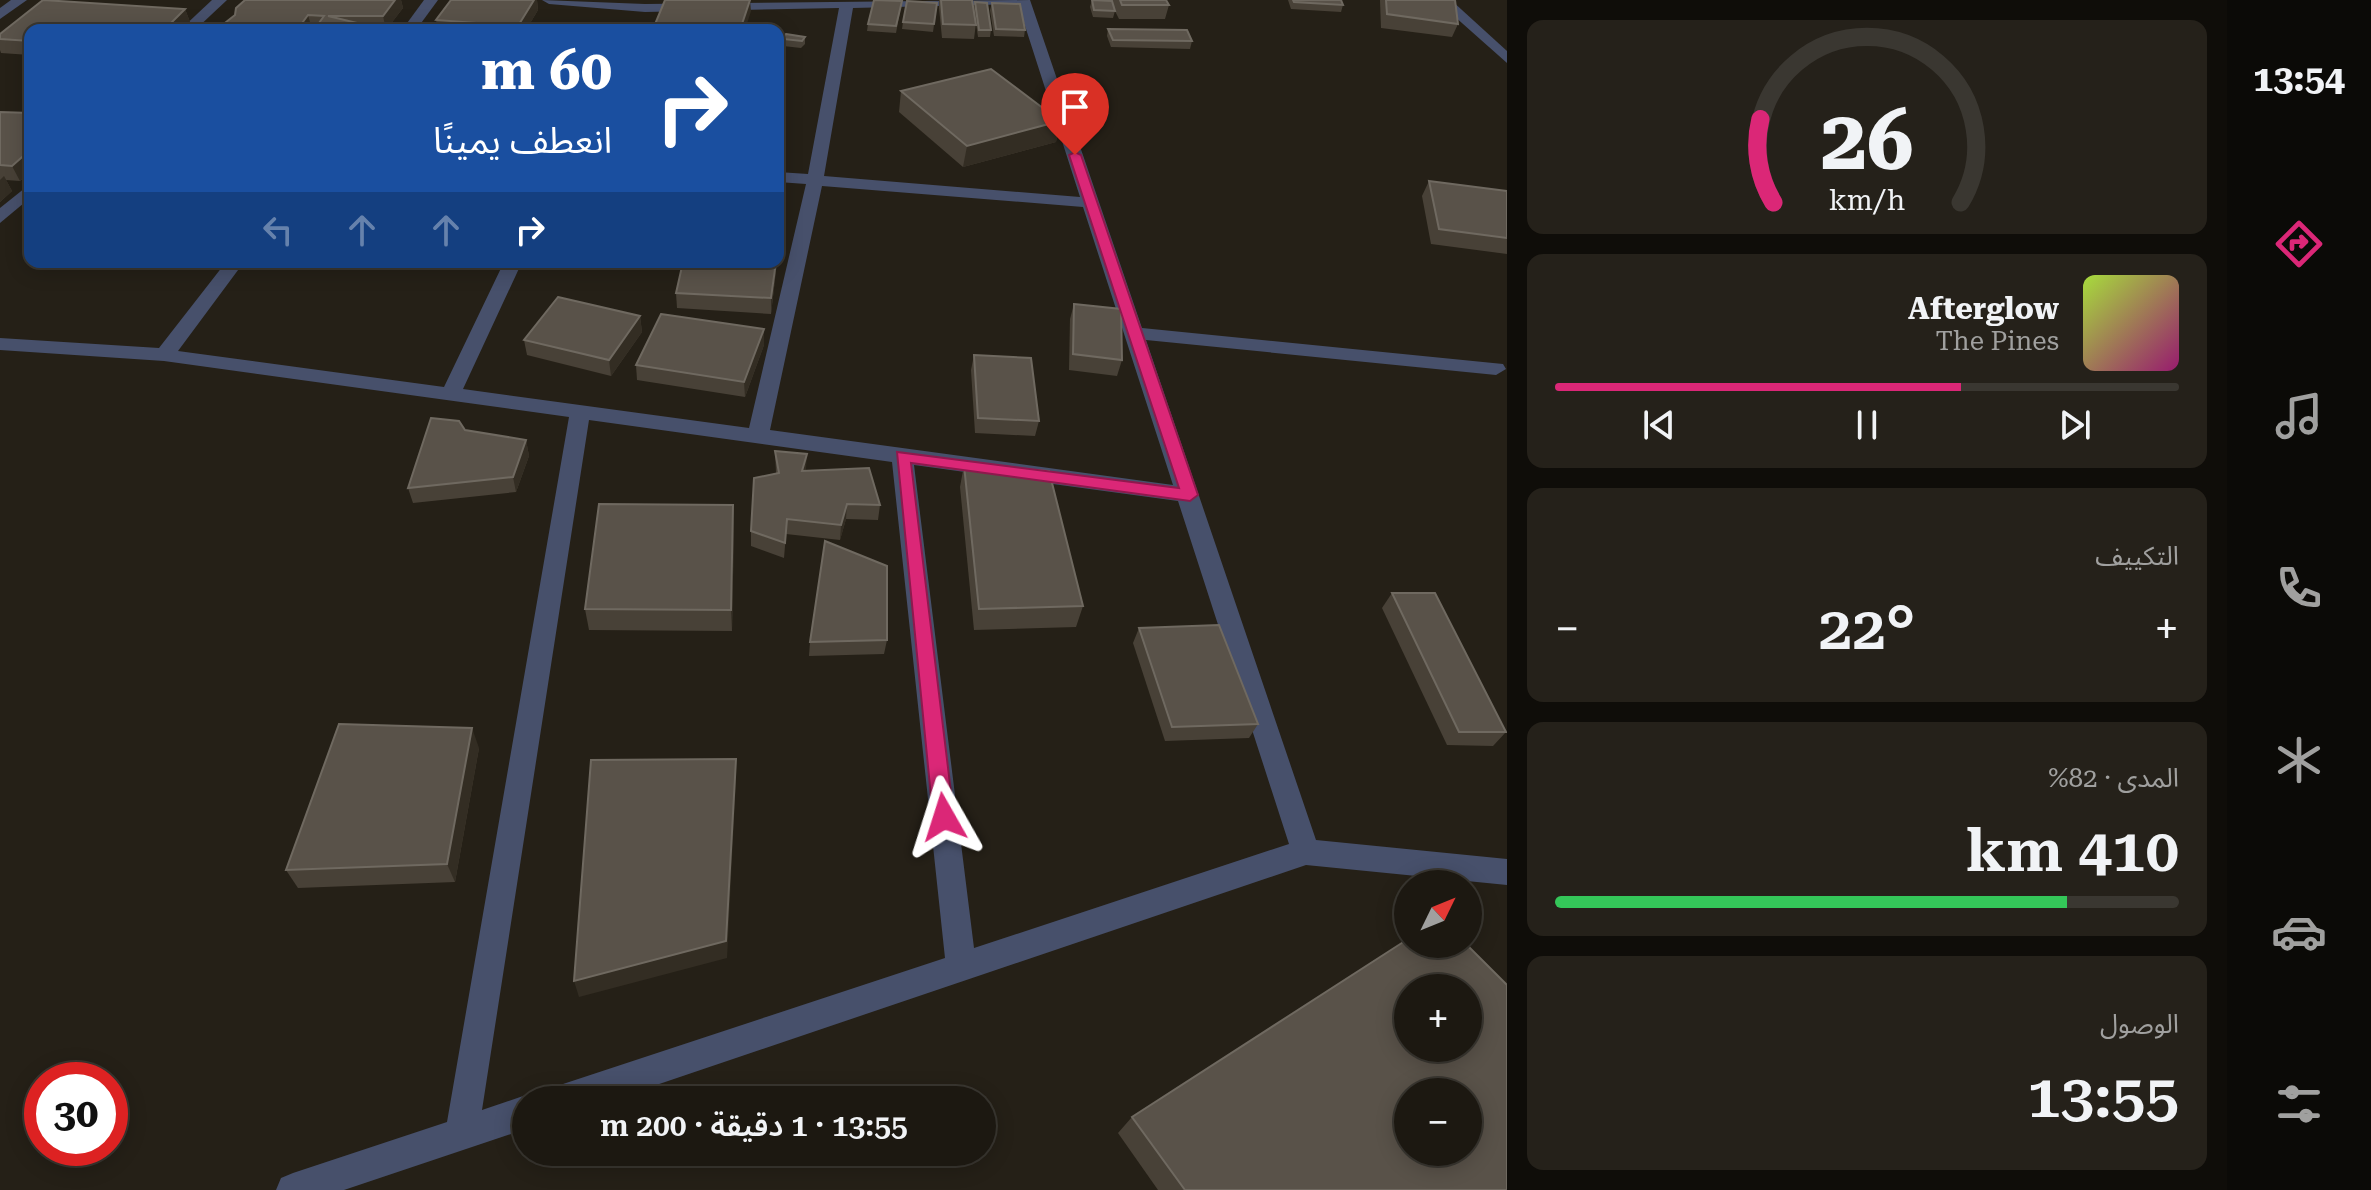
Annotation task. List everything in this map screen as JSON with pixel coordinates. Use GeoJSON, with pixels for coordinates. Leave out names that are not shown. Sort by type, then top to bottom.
{"type":"FeatureCollection","features":[{"type":"Feature","properties":{"kind":"street"},"geometry":{"type":"LineString","coordinates":[[0,15],[20,0]]}},
{"type":"Feature","properties":{"kind":"street"},"geometry":{"type":"LineString","coordinates":[[194,24],[220,0]]}},
{"type":"Feature","properties":{"kind":"street"},"geometry":{"type":"LineString","coordinates":[[413,24],[431,0]]}},
{"type":"Feature","properties":{"kind":"street"},"geometry":{"type":"LineString","coordinates":[[549,0],[642,13],[1023,0],[1190,495],[1306,852]]}},
{"type":"Feature","properties":{"kind":"street"},"geometry":{"type":"LineString","coordinates":[[1443,0],[1507,59]]}},
{"type":"Feature","properties":{"kind":"street"},"geometry":{"type":"LineString","coordinates":[[758,436],[815,180],[847,4]]}},
{"type":"Feature","properties":{"kind":"street"},"geometry":{"type":"LineString","coordinates":[[784,177],[1091,203]]}},
{"type":"Feature","properties":{"kind":"street"},"geometry":{"type":"LineString","coordinates":[[0,218],[24,195]]}},
{"type":"Feature","properties":{"kind":"street"},"geometry":{"type":"LineString","coordinates":[[164,355],[230,268]]}},
{"type":"Feature","properties":{"kind":"street"},"geometry":{"type":"LineString","coordinates":[[450,396],[510,268]]}},
{"type":"Feature","properties":{"kind":"street"},"geometry":{"type":"LineString","coordinates":[[1134,333],[1496,369]]}},
{"type":"Feature","properties":{"kind":"street"},"geometry":{"type":"LineString","coordinates":[[0,344],[164,355],[1190,495]]}},
{"type":"Feature","properties":{"kind":"street"},"geometry":{"type":"LineString","coordinates":[[462,1133],[580,412]]}},
{"type":"Feature","properties":{"kind":"street"},"geometry":{"type":"LineString","coordinates":[[902,456],[961,968]]}},
{"type":"Feature","properties":{"kind":"street"},"geometry":{"type":"LineString","coordinates":[[605,1086],[1306,852],[1507,872]]}},
{"type":"Feature","properties":{"kind":"street"},"geometry":{"type":"LineString","coordinates":[[293,1190],[512,1117]]}},
{"type":"Feature","properties":{"kind":"building"},"geometry":{"type":"Polygon","coordinates":[[[43,0],[185,9],[170,24],[24,24],[24,41],[0,39],[0,34],[43,0]]]}},
{"type":"Feature","properties":{"kind":"building"},"geometry":{"type":"Polygon","coordinates":[[[245,0],[395,0],[383,16],[328,16],[361,24],[318,24],[324,16],[308,15],[301,24],[224,24],[235,15],[236,8],[245,0]]]}},
{"type":"Feature","properties":{"kind":"building"},"geometry":{"type":"Polygon","coordinates":[[[451,0],[534,0],[519,24],[436,20],[451,0]]]}},
{"type":"Feature","properties":{"kind":"building"},"geometry":{"type":"Polygon","coordinates":[[[665,0],[750,0],[742,24],[655,24],[665,0]]]}},
{"type":"Feature","properties":{"kind":"building"},"geometry":{"type":"Polygon","coordinates":[[[874,0],[902,1],[896,26],[868,24],[874,0]]]}},
{"type":"Feature","properties":{"kind":"building"},"geometry":{"type":"Polygon","coordinates":[[[941,0],[972,0],[976,25],[943,24],[941,0]]]}},
{"type":"Feature","properties":{"kind":"building"},"geometry":{"type":"Polygon","coordinates":[[[1092,0],[1112,1],[1115,11],[1094,10],[1092,0]]]}},
{"type":"Feature","properties":{"kind":"building"},"geometry":{"type":"Polygon","coordinates":[[[1120,0],[1166,0],[1169,5],[1122,5],[1120,0]]]}},
{"type":"Feature","properties":{"kind":"building"},"geometry":{"type":"Polygon","coordinates":[[[1341,0],[1343,5],[1294,2],[1341,0]]]}},
{"type":"Feature","properties":{"kind":"building"},"geometry":{"type":"Polygon","coordinates":[[[1386,0],[1455,0],[1458,24],[1387,14],[1386,0]]]}},
{"type":"Feature","properties":{"kind":"building"},"geometry":{"type":"Polygon","coordinates":[[[907,1],[937,3],[934,24],[903,22],[907,1]]]}},
{"type":"Feature","properties":{"kind":"building"},"geometry":{"type":"Polygon","coordinates":[[[975,2],[987,3],[991,30],[979,30],[975,2]]]}},
{"type":"Feature","properties":{"kind":"building"},"geometry":{"type":"Polygon","coordinates":[[[992,3],[1020,4],[1025,30],[996,29],[992,3]]]}},
{"type":"Feature","properties":{"kind":"building"},"geometry":{"type":"Polygon","coordinates":[[[1108,29],[1187,30],[1192,41],[1113,40],[1108,29]]]}},
{"type":"Feature","properties":{"kind":"building"},"geometry":{"type":"Polygon","coordinates":[[[786,34],[805,37],[802,41],[784,37],[786,34]]]}},
{"type":"Feature","properties":{"kind":"building"},"geometry":{"type":"Polygon","coordinates":[[[991,69],[1060,121],[967,146],[901,91],[991,69]]]}},
{"type":"Feature","properties":{"kind":"building"},"geometry":{"type":"Polygon","coordinates":[[[0,112],[24,113],[24,155],[12,166],[0,165],[0,112]]]}},
{"type":"Feature","properties":{"kind":"building"},"geometry":{"type":"Polygon","coordinates":[[[1429,181],[1507,191],[1507,238],[1439,229],[1429,181]]]}},
{"type":"Feature","properties":{"kind":"building"},"geometry":{"type":"Polygon","coordinates":[[[682,268],[775,268],[771,298],[676,293],[682,268]]]}},
{"type":"Feature","properties":{"kind":"building"},"geometry":{"type":"Polygon","coordinates":[[[558,297],[640,316],[609,360],[524,340],[558,297]]]}},
{"type":"Feature","properties":{"kind":"building"},"geometry":{"type":"Polygon","coordinates":[[[1074,304],[1121,309],[1122,360],[1073,354],[1074,304]]]}},
{"type":"Feature","properties":{"kind":"building"},"geometry":{"type":"Polygon","coordinates":[[[661,314],[764,329],[744,382],[636,365],[661,314]]]}},
{"type":"Feature","properties":{"kind":"building"},"geometry":{"type":"Polygon","coordinates":[[[974,355],[1031,358],[1039,421],[978,418],[974,355]]]}},
{"type":"Feature","properties":{"kind":"building"},"geometry":{"type":"Polygon","coordinates":[[[431,418],[459,421],[465,430],[526,440],[513,477],[408,488],[431,418]]]}},
{"type":"Feature","properties":{"kind":"building"},"geometry":{"type":"Polygon","coordinates":[[[775,451],[807,454],[802,471],[869,468],[880,505],[847,504],[841,525],[787,519],[785,543],[751,531],[754,478],[779,473],[775,451]]]}},
{"type":"Feature","properties":{"kind":"building"},"geometry":{"type":"Polygon","coordinates":[[[964,465],[1049,471],[1083,606],[979,609],[964,465]]]}},
{"type":"Feature","properties":{"kind":"building"},"geometry":{"type":"Polygon","coordinates":[[[599,504],[733,505],[731,610],[585,609],[599,504]]]}},
{"type":"Feature","properties":{"kind":"building"},"geometry":{"type":"Polygon","coordinates":[[[825,541],[887,566],[887,640],[810,642],[825,541]]]}},
{"type":"Feature","properties":{"kind":"building"},"geometry":{"type":"Polygon","coordinates":[[[1392,593],[1435,593],[1506,732],[1459,732],[1392,593]]]}},
{"type":"Feature","properties":{"kind":"building"},"geometry":{"type":"Polygon","coordinates":[[[1219,625],[1258,724],[1172,727],[1139,628],[1219,625]]]}},
{"type":"Feature","properties":{"kind":"building"},"geometry":{"type":"Polygon","coordinates":[[[339,724],[472,728],[447,864],[286,870],[339,724]]]}},
{"type":"Feature","properties":{"kind":"building"},"geometry":{"type":"Polygon","coordinates":[[[736,759],[726,941],[574,981],[591,760],[736,759]]]}},
{"type":"Feature","properties":{"kind":"building"},"geometry":{"type":"Polygon","coordinates":[[[1394,948],[1394,958],[1480,958],[1507,985],[1507,1190],[1185,1190],[1132,1117],[1394,948]]]}},
{"type":"Feature","properties":{"kind":"route"},"geometry":{"type":"LineString","coordinates":[[944,817],[902,456],[1190,495],[1075,155]]}}]}
